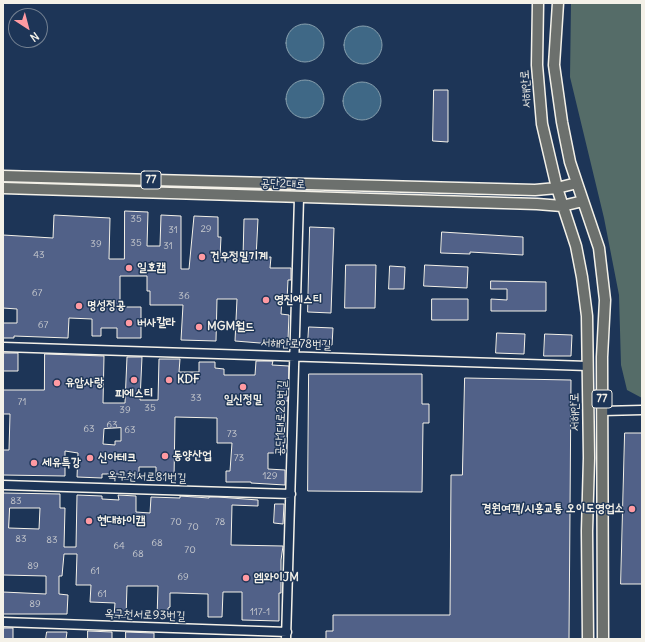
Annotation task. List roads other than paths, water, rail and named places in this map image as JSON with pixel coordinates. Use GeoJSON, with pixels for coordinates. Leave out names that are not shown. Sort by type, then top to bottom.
{"type":"FeatureCollection","features":[{"type":"Feature","properties":{"kind":"main road"},"geometry":{"type":"LineString","coordinates":[[557,4],[554,65],[562,122],[570,162],[577,183]]}},
{"type":"Feature","properties":{"kind":"main road","name":"서해안로"},"geometry":{"type":"LineString","coordinates":[[537,5],[538,65],[542,124],[562,206],[576,246],[587,316],[589,458],[587,530],[588,639]]}},
{"type":"Feature","properties":{"kind":"main road","name":"공단2대로"},"geometry":{"type":"LineString","coordinates":[[3,176],[527,190],[557,188]]}},
{"type":"Feature","properties":{"kind":"main road","name":"77"},"geometry":{"type":"LineString","coordinates":[[557,188],[577,183],[599,248],[605,300],[602,337],[603,639]]}},
{"type":"Feature","properties":{"kind":"main road"},"geometry":{"type":"LineString","coordinates":[[299,198],[300,184]]}},
{"type":"Feature","properties":{"kind":"main road","name":"공단2대로"},"geometry":{"type":"LineString","coordinates":[[3,188],[562,206],[583,201]]}},
{"type":"Feature","properties":{"kind":"street","name":"공단1대로28번길"},"geometry":{"type":"LineString","coordinates":[[287,635],[299,198]]}},
{"type":"Feature","properties":{"kind":"street","name":"서해안로78번길"},"geometry":{"type":"LineString","coordinates":[[3,347],[588,366]]}},
{"type":"Feature","properties":{"kind":"street"},"geometry":{"type":"LineString","coordinates":[[602,411],[642,410]]}},
{"type":"Feature","properties":{"kind":"street","name":"옥구천서로81번길"},"geometry":{"type":"LineString","coordinates":[[3,485],[291,494]]}},
{"type":"Feature","properties":{"kind":"street","name":"옥구천서로93번길"},"geometry":{"type":"LineString","coordinates":[[3,622],[287,635]]}},
{"type":"Feature","properties":{"kind":"water"},"geometry":{"type":"Polygon","coordinates":[[[301,24],[309,24],[316,27],[321,32],[324,43],[321,54],[316,59],[309,62],[301,62],[294,59],[289,54],[286,47],[286,39],[289,32],[294,27],[301,24]]]}},
{"type":"Feature","properties":{"kind":"water"},"geometry":{"type":"Polygon","coordinates":[[[359,26],[367,26],[374,29],[379,34],[382,45],[379,56],[374,61],[367,64],[359,64],[352,61],[347,56],[344,49],[344,41],[347,34],[352,29],[359,26]]]}},
{"type":"Feature","properties":{"kind":"water"},"geometry":{"type":"Polygon","coordinates":[[[301,80],[309,80],[316,83],[321,88],[324,99],[321,110],[316,115],[309,118],[301,118],[294,115],[289,110],[286,103],[286,95],[289,88],[294,83],[301,80]]]}},
{"type":"Feature","properties":{"kind":"water"},"geometry":{"type":"Polygon","coordinates":[[[358,82],[366,82],[373,85],[378,90],[381,101],[378,112],[373,117],[366,120],[358,120],[351,117],[346,112],[343,105],[343,97],[346,90],[351,85],[358,82]]]}},
{"type":"Feature","properties":{"kind":"place","name":"건우정밀기계"},"geometry":{"type":"Point","coordinates":[202,257]}},
{"type":"Feature","properties":{"kind":"place","name":"일호캠"},"geometry":{"type":"Point","coordinates":[129,268]}},
{"type":"Feature","properties":{"kind":"place","name":"영진에스티"},"geometry":{"type":"Point","coordinates":[266,300]}},
{"type":"Feature","properties":{"kind":"place","name":"명성정공"},"geometry":{"type":"Point","coordinates":[79,306]}},
{"type":"Feature","properties":{"kind":"place","name":"버사칼라"},"geometry":{"type":"Point","coordinates":[129,323]}},
{"type":"Feature","properties":{"kind":"place","name":"MGM월드"},"geometry":{"type":"Point","coordinates":[199,327]}},
{"type":"Feature","properties":{"kind":"place","name":"피에스티"},"geometry":{"type":"Point","coordinates":[134,380]}},
{"type":"Feature","properties":{"kind":"place","name":"KDF"},"geometry":{"type":"Point","coordinates":[169,380]}},
{"type":"Feature","properties":{"kind":"place","name":"유압사랑"},"geometry":{"type":"Point","coordinates":[57,383]}},
{"type":"Feature","properties":{"kind":"place","name":"일신정밀"},"geometry":{"type":"Point","coordinates":[243,387]}},
{"type":"Feature","properties":{"kind":"place","name":"동양산업"},"geometry":{"type":"Point","coordinates":[165,456]}},
{"type":"Feature","properties":{"kind":"place","name":"신아테크"},"geometry":{"type":"Point","coordinates":[90,458]}},
{"type":"Feature","properties":{"kind":"place","name":"세유특강"},"geometry":{"type":"Point","coordinates":[34,463]}},
{"type":"Feature","properties":{"kind":"place","name":"경원여객/시흥교통 오이도영업소"},"geometry":{"type":"Point","coordinates":[632,509]}},
{"type":"Feature","properties":{"kind":"place","name":"현대하이캠"},"geometry":{"type":"Point","coordinates":[89,521]}},
{"type":"Feature","properties":{"kind":"place","name":"엠와이JM"},"geometry":{"type":"Point","coordinates":[246,578]}}]}
